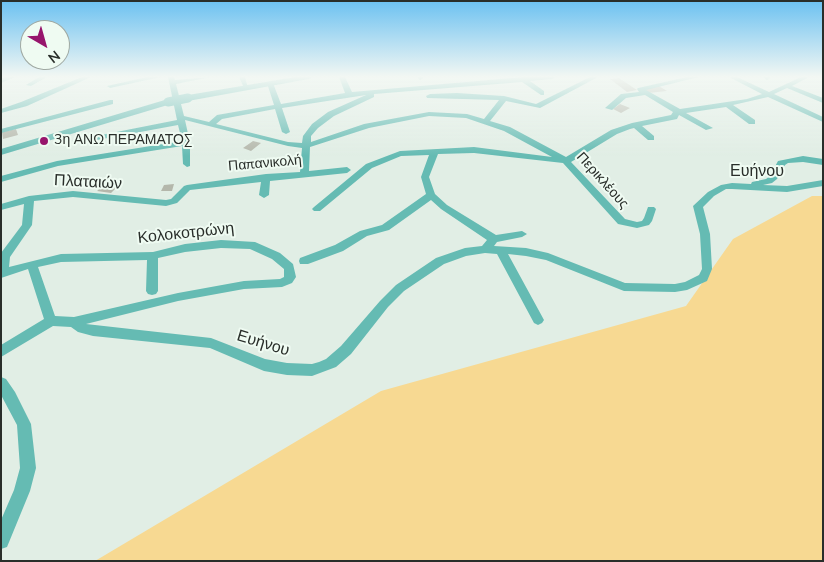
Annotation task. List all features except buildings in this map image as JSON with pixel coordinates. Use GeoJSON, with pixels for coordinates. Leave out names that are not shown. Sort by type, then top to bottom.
{"type":"FeatureCollection","features":[{"type":"Feature","properties":{"kind":"street"},"geometry":{"type":"LineString","coordinates":[[1,111],[26,103]]}},
{"type":"Feature","properties":{"kind":"street"},"geometry":{"type":"LineString","coordinates":[[1,131],[110,105],[110,103]]}},
{"type":"Feature","properties":{"kind":"street"},"geometry":{"type":"LineString","coordinates":[[1,152],[164,103]]}},
{"type":"Feature","properties":{"kind":"street"},"geometry":{"type":"LineString","coordinates":[[177,103],[186,143],[187,164]]}},
{"type":"Feature","properties":{"kind":"street"},"geometry":{"type":"LineString","coordinates":[[210,124],[220,117],[294,103]]}},
{"type":"Feature","properties":{"kind":"street"},"geometry":{"type":"LineString","coordinates":[[304,174],[307,136],[326,117],[352,103]]}},
{"type":"Feature","properties":{"kind":"street"},"geometry":{"type":"LineString","coordinates":[[86,140],[181,119],[210,124],[288,144],[305,146],[355,131],[423,117],[482,120],[499,103]]}},
{"type":"Feature","properties":{"kind":"street"},"geometry":{"type":"LineString","coordinates":[[526,103],[537,106],[543,103]]}},
{"type":"Feature","properties":{"kind":"street"},"geometry":{"type":"LineString","coordinates":[[609,108],[615,103]]}},
{"type":"Feature","properties":{"kind":"street"},"geometry":{"type":"LineString","coordinates":[[664,103],[709,128]]}},
{"type":"Feature","properties":{"kind":"street"},"geometry":{"type":"LineString","coordinates":[[317,209],[369,166],[409,153],[474,150],[566,160],[614,132],[635,125],[674,117],[678,112],[735,103]]}},
{"type":"Feature","properties":{"kind":"street"},"geometry":{"type":"LineString","coordinates":[[788,103],[823,120]]}},
{"type":"Feature","properties":{"kind":"street"},"geometry":{"type":"LineString","coordinates":[[728,105],[752,122]]}},
{"type":"Feature","properties":{"kind":"street"},"geometry":{"type":"LineString","coordinates":[[278,106],[286,132]]}},
{"type":"Feature","properties":{"kind":"street","name":"Περικλέους"},"geometry":{"type":"LineString","coordinates":[[482,120],[506,129],[566,160],[622,222],[637,225],[645,223],[649,219],[651,209]]}},
{"type":"Feature","properties":{"kind":"street"},"geometry":{"type":"LineString","coordinates":[[635,125],[651,138]]}},
{"type":"Feature","properties":{"kind":"street"},"geometry":{"type":"LineString","coordinates":[[1,179],[56,164],[186,143]]}},
{"type":"Feature","properties":{"kind":"street"},"geometry":{"type":"LineString","coordinates":[[102,157],[103,147]]}},
{"type":"Feature","properties":{"kind":"street"},"geometry":{"type":"LineString","coordinates":[[304,262],[332,251],[364,233],[385,228],[431,195],[425,177],[426,170],[434,153]]}},
{"type":"Feature","properties":{"kind":"street"},"geometry":{"type":"LineString","coordinates":[[740,186],[769,181],[774,177],[781,163],[786,161],[803,159],[823,162]]}},
{"type":"Feature","properties":{"kind":"street","name":"Παπανικολή"},"geometry":{"type":"LineString","coordinates":[[174,200],[187,188],[266,177],[347,170]]}},
{"type":"Feature","properties":{"kind":"street"},"geometry":{"type":"LineString","coordinates":[[264,195],[266,177]]}},
{"type":"Feature","properties":{"kind":"street","name":"Ευήνου"},"geometry":{"type":"LineString","coordinates":[[431,195],[444,207],[497,244],[560,260],[624,287],[674,288],[687,286],[703,278],[707,269],[705,234],[698,206],[711,194],[724,187],[740,186],[779,189],[823,183]]}},
{"type":"Feature","properties":{"kind":"street","name":"Πλαταιών"},"geometry":{"type":"LineString","coordinates":[[1,207],[29,198],[73,194],[166,203],[174,200]]}},
{"type":"Feature","properties":{"kind":"street"},"geometry":{"type":"LineString","coordinates":[[3,273],[2,264],[5,256],[27,225],[29,198]]}},
{"type":"Feature","properties":{"kind":"street"},"geometry":{"type":"LineString","coordinates":[[522,234],[497,244],[538,320]]}},
{"type":"Feature","properties":{"kind":"street","name":"Ευήνου"},"geometry":{"type":"LineString","coordinates":[[51,321],[74,322],[82,328],[93,331],[211,343],[264,364],[287,369],[312,370],[331,363],[346,350],[384,304],[400,288],[421,272],[440,261],[497,244]]}},
{"type":"Feature","properties":{"kind":"street","name":"Κολοκοτρώνη"},"geometry":{"type":"LineString","coordinates":[[3,273],[32,264],[76,256],[153,256],[202,245],[251,245],[265,251],[289,267],[290,277],[282,283],[244,285],[178,297],[74,322]]}},
{"type":"Feature","properties":{"kind":"street"},"geometry":{"type":"LineString","coordinates":[[152,291],[153,256]]}},
{"type":"Feature","properties":{"kind":"street"},"geometry":{"type":"LineString","coordinates":[[1,352],[51,321],[32,264]]}},
{"type":"Feature","properties":{"kind":"street"},"geometry":{"type":"LineString","coordinates":[[1,383],[24,424],[28,468],[22,491],[1,541]]}},
{"type":"Feature","properties":{"kind":"shaded area"},"geometry":{"type":"Polygon","coordinates":[[[812,196],[823,196],[823,561],[95,561],[381,391],[686,306],[733,239],[812,196]]]}},
{"type":"Feature","properties":{"kind":"place","name":"3η ΑΝΩ ΠΕΡΑΜΑΤΟΣ"},"geometry":{"type":"Point","coordinates":[44,141]}}]}
